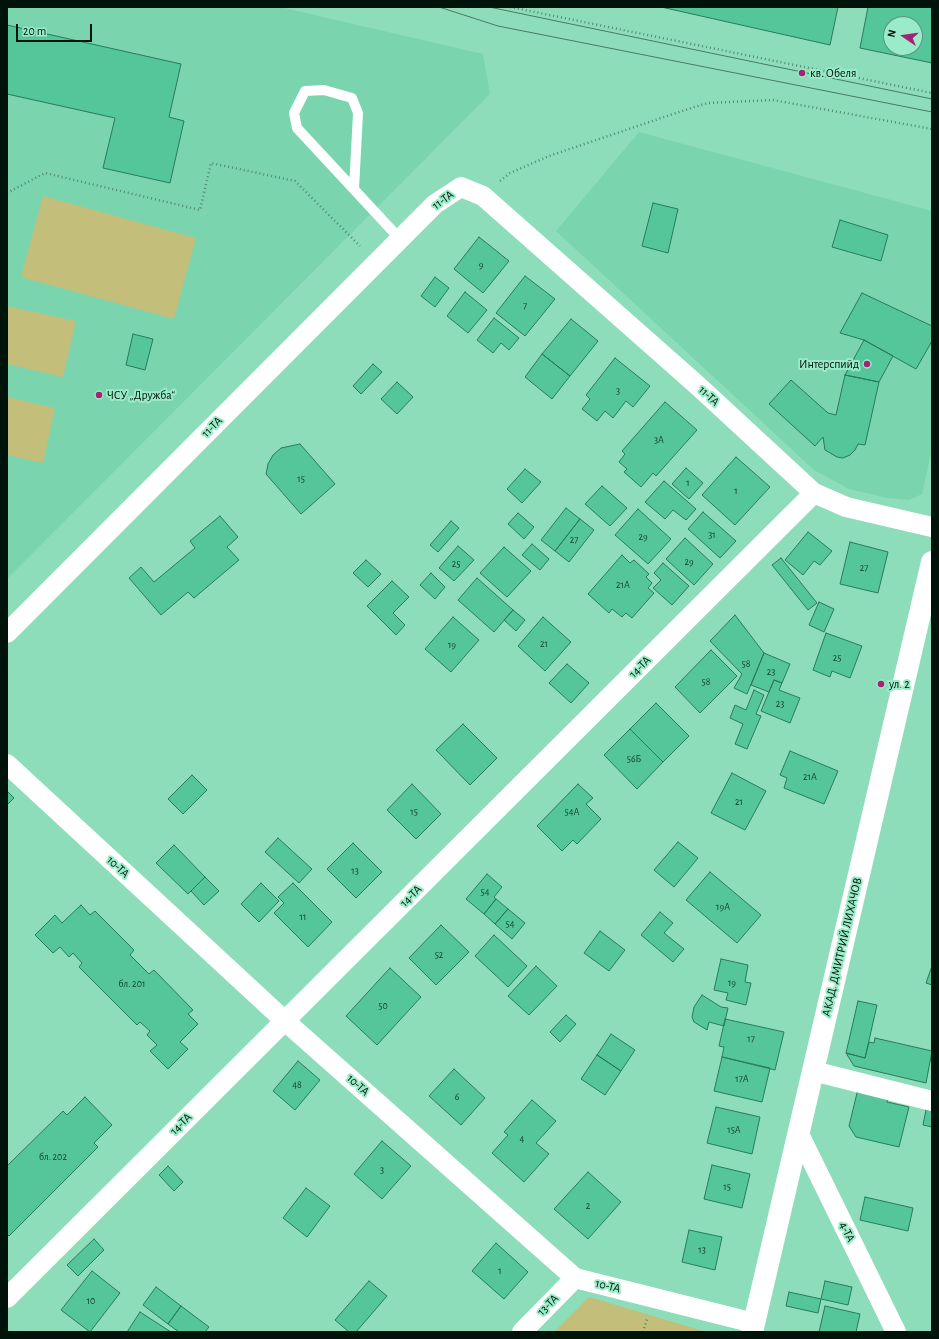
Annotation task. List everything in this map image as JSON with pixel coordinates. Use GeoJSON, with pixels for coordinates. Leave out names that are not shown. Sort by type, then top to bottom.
{"type":"FeatureCollection","features":[{"type":"Feature","properties":{"kind":"street","name":"11-ТА"},"geometry":{"type":"LineString","coordinates":[[7,633],[435,204],[461,187],[483,196],[697,385],[814,494],[846,507],[932,528]]}},
{"type":"Feature","properties":{"kind":"street","name":"14-ТА"},"geometry":{"type":"LineString","coordinates":[[7,1298],[814,494]]}},
{"type":"Feature","properties":{"kind":"street","name":"АКАД. ДМИТРИЙ ЛИХАЧОВ"},"geometry":{"type":"LineString","coordinates":[[753,1327],[932,562]]}},
{"type":"Feature","properties":{"kind":"street","name":"10-ТА"},"geometry":{"type":"LineString","coordinates":[[7,764],[285,1021],[575,1278],[753,1327]]}},
{"type":"Feature","properties":{"kind":"street"},"geometry":{"type":"LineString","coordinates":[[813,1071],[932,1101]]}},
{"type":"Feature","properties":{"kind":"street","name":"4-ТА"},"geometry":{"type":"LineString","coordinates":[[798,1132],[896,1332]]}},
{"type":"Feature","properties":{"kind":"street","name":"13-ТА"},"geometry":{"type":"LineString","coordinates":[[522,1332],[575,1278]]}},
{"type":"Feature","properties":{"kind":"lane"},"geometry":{"type":"LineString","coordinates":[[354,189],[358,113],[352,98],[324,90],[305,91],[294,113],[297,128],[400,239]]}},
{"type":"Feature","properties":{"kind":"path"},"geometry":{"type":"LineString","coordinates":[[510,7],[932,94]]}},
{"type":"Feature","properties":{"kind":"path"},"geometry":{"type":"LineString","coordinates":[[483,196],[510,173],[548,156],[708,103],[773,100],[932,129]]}},
{"type":"Feature","properties":{"kind":"path"},"geometry":{"type":"LineString","coordinates":[[7,192],[45,174],[200,210],[211,163],[295,181],[350,236]]}},
{"type":"Feature","properties":{"kind":"shaded area","name":"ЧСУ „Дружба“"},"geometry":{"type":"Polygon","coordinates":[[[7,7],[280,7],[483,54],[490,94],[7,579],[7,7]]]}},
{"type":"Feature","properties":{"kind":"shaded area"},"geometry":{"type":"Polygon","coordinates":[[[639,132],[932,211],[932,449],[922,494],[909,500],[887,498],[849,489],[814,470],[556,231],[639,132]]]}},
{"type":"Feature","properties":{"kind":"shaded area"},"geometry":{"type":"Polygon","coordinates":[[[43,196],[196,238],[174,319],[21,277],[43,196]]]}},
{"type":"Feature","properties":{"kind":"shaded area"},"geometry":{"type":"Polygon","coordinates":[[[7,306],[76,321],[63,377],[7,364],[7,306]]]}},
{"type":"Feature","properties":{"kind":"shaded area"},"geometry":{"type":"Polygon","coordinates":[[[7,397],[55,408],[43,463],[7,455],[7,397]]]}},
{"type":"Feature","properties":{"kind":"shaded area"},"geometry":{"type":"Polygon","coordinates":[[[589,1297],[707,1332],[554,1332],[589,1297]]]}},
{"type":"Feature","properties":{"kind":"building"},"geometry":{"type":"Polygon","coordinates":[[[661,7],[838,7],[830,45],[661,7]]]}},
{"type":"Feature","properties":{"kind":"building"},"geometry":{"type":"Polygon","coordinates":[[[868,7],[932,7],[932,63],[898,56],[923,56],[923,16],[883,16],[883,53],[860,48],[868,7]]]}},
{"type":"Feature","properties":{"kind":"building"},"geometry":{"type":"Polygon","coordinates":[[[7,25],[181,64],[169,117],[184,121],[170,183],[103,168],[115,118],[7,94],[7,25]]]}},
{"type":"Feature","properties":{"kind":"building"},"geometry":{"type":"Polygon","coordinates":[[[653,203],[678,209],[668,253],[642,246],[653,203]]]}},
{"type":"Feature","properties":{"kind":"building"},"geometry":{"type":"Polygon","coordinates":[[[840,220],[888,235],[881,261],[832,247],[840,220]]]}},
{"type":"Feature","properties":{"kind":"building"},"geometry":{"type":"Polygon","coordinates":[[[479,237],[509,261],[483,293],[454,269],[479,237]]]}},
{"type":"Feature","properties":{"kind":"building"},"geometry":{"type":"Polygon","coordinates":[[[525,276],[555,299],[525,336],[496,313],[525,276]]]}},
{"type":"Feature","properties":{"kind":"building"},"geometry":{"type":"Polygon","coordinates":[[[435,277],[449,288],[435,307],[421,296],[435,277]]]}},
{"type":"Feature","properties":{"kind":"building"},"geometry":{"type":"Polygon","coordinates":[[[465,292],[487,310],[468,333],[447,316],[465,292]]]}},
{"type":"Feature","properties":{"kind":"building"},"geometry":{"type":"Polygon","coordinates":[[[862,293],[932,326],[932,341],[916,369],[864,340],[840,333],[862,293]]]}},
{"type":"Feature","properties":{"kind":"building"},"geometry":{"type":"Polygon","coordinates":[[[494,318],[519,338],[509,350],[501,343],[493,353],[477,340],[494,318]]]}},
{"type":"Feature","properties":{"kind":"building"},"geometry":{"type":"Polygon","coordinates":[[[571,319],[598,341],[570,376],[542,354],[571,319]]]}},
{"type":"Feature","properties":{"kind":"building"},"geometry":{"type":"Polygon","coordinates":[[[133,334],[153,339],[145,370],[126,365],[133,334]]]}},
{"type":"Feature","properties":{"kind":"building"},"geometry":{"type":"Polygon","coordinates":[[[864,340],[893,356],[879,382],[845,375],[864,340]]]}},
{"type":"Feature","properties":{"kind":"building"},"geometry":{"type":"Polygon","coordinates":[[[542,354],[570,376],[552,399],[525,377],[542,354]]]}},
{"type":"Feature","properties":{"kind":"building"},"geometry":{"type":"Polygon","coordinates":[[[615,358],[650,386],[633,407],[626,401],[613,418],[605,411],[597,421],[582,409],[590,399],[586,395],[615,358]]]}},
{"type":"Feature","properties":{"kind":"building"},"geometry":{"type":"Polygon","coordinates":[[[373,364],[382,372],[361,394],[353,386],[373,364]]]}},
{"type":"Feature","properties":{"kind":"building"},"geometry":{"type":"Polygon","coordinates":[[[845,375],[879,382],[865,445],[858,444],[850,455],[843,458],[837,457],[825,450],[823,437],[815,446],[769,404],[791,380],[828,413],[836,415],[845,375]]]}},
{"type":"Feature","properties":{"kind":"building"},"geometry":{"type":"Polygon","coordinates":[[[397,382],[413,397],[397,414],[381,399],[397,382]]]}},
{"type":"Feature","properties":{"kind":"building"},"geometry":{"type":"Polygon","coordinates":[[[665,402],[697,430],[656,476],[653,473],[641,487],[624,472],[627,469],[619,462],[625,454],[622,451],[665,402]]]}},
{"type":"Feature","properties":{"kind":"building"},"geometry":{"type":"Polygon","coordinates":[[[300,444],[335,484],[301,514],[266,474],[268,464],[273,455],[281,448],[300,444]]]}},
{"type":"Feature","properties":{"kind":"building"},"geometry":{"type":"Polygon","coordinates":[[[736,457],[770,487],[735,525],[702,495],[736,457]]]}},
{"type":"Feature","properties":{"kind":"building"},"geometry":{"type":"Polygon","coordinates":[[[686,468],[703,483],[689,499],[672,484],[686,468]]]}},
{"type":"Feature","properties":{"kind":"building"},"geometry":{"type":"Polygon","coordinates":[[[525,469],[541,482],[522,503],[507,489],[525,469]]]}},
{"type":"Feature","properties":{"kind":"building"},"geometry":{"type":"Polygon","coordinates":[[[664,481],[696,509],[686,520],[673,510],[665,519],[645,502],[664,481]]]}},
{"type":"Feature","properties":{"kind":"building"},"geometry":{"type":"Polygon","coordinates":[[[602,486],[627,508],[610,526],[585,504],[602,486]]]}},
{"type":"Feature","properties":{"kind":"building"},"geometry":{"type":"Polygon","coordinates":[[[566,508],[580,519],[555,551],[541,540],[566,508]]]}},
{"type":"Feature","properties":{"kind":"building"},"geometry":{"type":"Polygon","coordinates":[[[638,509],[671,539],[648,564],[615,535],[638,509]]]}},
{"type":"Feature","properties":{"kind":"building"},"geometry":{"type":"Polygon","coordinates":[[[703,512],[736,541],[720,558],[688,529],[703,512]]]}},
{"type":"Feature","properties":{"kind":"building"},"geometry":{"type":"Polygon","coordinates":[[[518,513],[534,527],[524,539],[508,524],[518,513]]]}},
{"type":"Feature","properties":{"kind":"building"},"geometry":{"type":"Polygon","coordinates":[[[220,516],[238,537],[227,547],[239,560],[194,598],[188,592],[161,615],[129,578],[141,567],[154,582],[195,548],[190,541],[220,516]]]}},
{"type":"Feature","properties":{"kind":"building"},"geometry":{"type":"Polygon","coordinates":[[[580,519],[594,530],[569,562],[555,551],[580,519]]]}},
{"type":"Feature","properties":{"kind":"building"},"geometry":{"type":"Polygon","coordinates":[[[451,521],[459,528],[438,552],[430,545],[451,521]]]}},
{"type":"Feature","properties":{"kind":"building"},"geometry":{"type":"Polygon","coordinates":[[[808,532],[832,551],[820,565],[814,561],[803,575],[785,560],[808,532]]]}},
{"type":"Feature","properties":{"kind":"building"},"geometry":{"type":"Polygon","coordinates":[[[685,538],[713,564],[694,585],[666,559],[685,538]]]}},
{"type":"Feature","properties":{"kind":"building"},"geometry":{"type":"Polygon","coordinates":[[[850,542],[888,552],[878,593],[840,584],[850,542]]]}},
{"type":"Feature","properties":{"kind":"building"},"geometry":{"type":"Polygon","coordinates":[[[532,544],[549,559],[540,570],[522,555],[532,544]]]}},
{"type":"Feature","properties":{"kind":"building"},"geometry":{"type":"Polygon","coordinates":[[[458,546],[474,560],[454,581],[439,568],[458,546]]]}},
{"type":"Feature","properties":{"kind":"building"},"geometry":{"type":"Polygon","coordinates":[[[504,547],[531,571],[507,597],[480,573],[504,547]]]}},
{"type":"Feature","properties":{"kind":"building"},"geometry":{"type":"Polygon","coordinates":[[[622,555],[630,563],[634,560],[649,574],[646,577],[652,583],[648,588],[654,593],[632,618],[626,613],[622,617],[612,609],[609,613],[588,594],[622,555]]]}},
{"type":"Feature","properties":{"kind":"building"},"geometry":{"type":"Polygon","coordinates":[[[781,558],[817,603],[808,610],[772,565],[781,558]]]}},
{"type":"Feature","properties":{"kind":"building"},"geometry":{"type":"Polygon","coordinates":[[[366,560],[381,574],[368,587],[353,573],[366,560]]]}},
{"type":"Feature","properties":{"kind":"building"},"geometry":{"type":"Polygon","coordinates":[[[663,563],[689,586],[672,605],[653,588],[661,580],[654,573],[663,563]]]}},
{"type":"Feature","properties":{"kind":"building"},"geometry":{"type":"Polygon","coordinates":[[[431,573],[445,587],[435,599],[420,585],[431,573]]]}},
{"type":"Feature","properties":{"kind":"building"},"geometry":{"type":"Polygon","coordinates":[[[477,578],[513,610],[494,632],[458,600],[477,578]]]}},
{"type":"Feature","properties":{"kind":"building"},"geometry":{"type":"Polygon","coordinates":[[[392,581],[409,597],[393,613],[405,625],[396,635],[367,606],[392,581]]]}},
{"type":"Feature","properties":{"kind":"building"},"geometry":{"type":"Polygon","coordinates":[[[819,602],[834,609],[824,632],[809,625],[819,602]]]}},
{"type":"Feature","properties":{"kind":"building"},"geometry":{"type":"Polygon","coordinates":[[[513,610],[525,620],[516,631],[504,620],[513,610]]]}},
{"type":"Feature","properties":{"kind":"building"},"geometry":{"type":"Polygon","coordinates":[[[735,615],[764,653],[747,694],[734,688],[742,674],[710,641],[735,615]]]}},
{"type":"Feature","properties":{"kind":"building"},"geometry":{"type":"Polygon","coordinates":[[[453,617],[479,640],[451,672],[425,649],[453,617]]]}},
{"type":"Feature","properties":{"kind":"building"},"geometry":{"type":"Polygon","coordinates":[[[543,617],[571,642],[545,671],[518,646],[543,617]]]}},
{"type":"Feature","properties":{"kind":"building"},"geometry":{"type":"Polygon","coordinates":[[[826,633],[862,646],[850,678],[832,671],[830,677],[813,670],[826,633]]]}},
{"type":"Feature","properties":{"kind":"building"},"geometry":{"type":"Polygon","coordinates":[[[711,650],[737,676],[700,713],[675,687],[711,650]]]}},
{"type":"Feature","properties":{"kind":"building"},"geometry":{"type":"Polygon","coordinates":[[[764,653],[790,664],[782,683],[774,680],[769,692],[751,685],[764,653]]]}},
{"type":"Feature","properties":{"kind":"building"},"geometry":{"type":"Polygon","coordinates":[[[567,664],[589,683],[571,703],[549,683],[567,664]]]}},
{"type":"Feature","properties":{"kind":"building"},"geometry":{"type":"Polygon","coordinates":[[[774,680],[782,683],[779,690],[800,698],[790,723],[761,711],[774,680]]]}},
{"type":"Feature","properties":{"kind":"building"},"geometry":{"type":"Polygon","coordinates":[[[754,690],[764,695],[756,714],[761,716],[747,749],[735,744],[743,724],[730,718],[735,705],[746,710],[754,690]]]}},
{"type":"Feature","properties":{"kind":"building"},"geometry":{"type":"Polygon","coordinates":[[[656,703],[689,736],[663,762],[630,729],[656,703]]]}},
{"type":"Feature","properties":{"kind":"building"},"geometry":{"type":"Polygon","coordinates":[[[463,724],[497,758],[470,785],[436,750],[463,724]]]}},
{"type":"Feature","properties":{"kind":"building"},"geometry":{"type":"Polygon","coordinates":[[[630,729],[663,762],[637,789],[604,755],[630,729]]]}},
{"type":"Feature","properties":{"kind":"building"},"geometry":{"type":"Polygon","coordinates":[[[790,751],[838,771],[824,804],[784,788],[787,778],[780,775],[790,751]]]}},
{"type":"Feature","properties":{"kind":"building"},"geometry":{"type":"Polygon","coordinates":[[[732,773],[766,791],[745,830],[711,813],[732,773]]]}},
{"type":"Feature","properties":{"kind":"building"},"geometry":{"type":"Polygon","coordinates":[[[192,775],[207,790],[183,814],[168,799],[192,775]]]}},
{"type":"Feature","properties":{"kind":"building"},"geometry":{"type":"Polygon","coordinates":[[[412,784],[441,814],[416,839],[387,810],[412,784]]]}},
{"type":"Feature","properties":{"kind":"building"},"geometry":{"type":"Polygon","coordinates":[[[578,784],[593,798],[586,804],[601,819],[577,844],[573,840],[562,851],[537,826],[578,784]]]}},
{"type":"Feature","properties":{"kind":"building"},"geometry":{"type":"Polygon","coordinates":[[[7,791],[14,798],[7,805],[7,791]]]}},
{"type":"Feature","properties":{"kind":"building"},"geometry":{"type":"Polygon","coordinates":[[[278,838],[312,869],[299,883],[265,852],[278,838]]]}},
{"type":"Feature","properties":{"kind":"building"},"geometry":{"type":"Polygon","coordinates":[[[678,842],[698,858],[674,887],[654,870],[678,842]]]}},
{"type":"Feature","properties":{"kind":"building"},"geometry":{"type":"Polygon","coordinates":[[[353,843],[382,872],[356,898],[327,869],[353,843]]]}},
{"type":"Feature","properties":{"kind":"building"},"geometry":{"type":"Polygon","coordinates":[[[174,845],[205,877],[188,894],[156,863],[174,845]]]}},
{"type":"Feature","properties":{"kind":"building"},"geometry":{"type":"Polygon","coordinates":[[[710,872],[761,915],[737,943],[686,900],[710,872]]]}},
{"type":"Feature","properties":{"kind":"building"},"geometry":{"type":"Polygon","coordinates":[[[487,874],[502,887],[494,897],[496,899],[484,914],[466,899],[487,874]]]}},
{"type":"Feature","properties":{"kind":"building"},"geometry":{"type":"Polygon","coordinates":[[[205,877],[219,891],[204,905],[191,891],[205,877]]]}},
{"type":"Feature","properties":{"kind":"building"},"geometry":{"type":"Polygon","coordinates":[[[261,883],[279,901],[259,922],[241,904],[261,883]]]}},
{"type":"Feature","properties":{"kind":"building"},"geometry":{"type":"Polygon","coordinates":[[[293,883],[332,922],[308,947],[274,913],[284,903],[278,897],[293,883]]]}},
{"type":"Feature","properties":{"kind":"building"},"geometry":{"type":"Polygon","coordinates":[[[496,899],[508,909],[495,924],[484,914],[496,899]]]}},
{"type":"Feature","properties":{"kind":"building"},"geometry":{"type":"Polygon","coordinates":[[[81,905],[90,915],[95,911],[134,950],[130,955],[149,974],[154,970],[193,1010],[188,1014],[198,1024],[180,1042],[188,1049],[168,1069],[150,1051],[157,1045],[147,1035],[150,1031],[140,1022],[137,1025],[79,967],[82,963],[73,953],[69,957],[60,947],[53,953],[35,935],[55,915],[62,923],[81,905]]]}},
{"type":"Feature","properties":{"kind":"building"},"geometry":{"type":"Polygon","coordinates":[[[508,909],[525,923],[512,939],[495,924],[508,909]]]}},
{"type":"Feature","properties":{"kind":"building"},"geometry":{"type":"Polygon","coordinates":[[[660,912],[673,923],[664,933],[684,949],[673,962],[641,935],[660,912]]]}},
{"type":"Feature","properties":{"kind":"building"},"geometry":{"type":"Polygon","coordinates":[[[441,925],[469,952],[436,985],[409,958],[441,925]]]}},
{"type":"Feature","properties":{"kind":"building"},"geometry":{"type":"Polygon","coordinates":[[[600,931],[625,950],[609,971],[584,953],[600,931]]]}},
{"type":"Feature","properties":{"kind":"building"},"geometry":{"type":"Polygon","coordinates":[[[494,935],[527,966],[508,987],[475,956],[494,935]]]}},
{"type":"Feature","properties":{"kind":"building"},"geometry":{"type":"Polygon","coordinates":[[[721,959],[748,965],[745,982],[751,983],[746,1005],[726,1000],[728,993],[714,990],[721,959]]]}},
{"type":"Feature","properties":{"kind":"building"},"geometry":{"type":"Polygon","coordinates":[[[536,966],[557,986],[529,1015],[508,996],[536,966]]]}},
{"type":"Feature","properties":{"kind":"building"},"geometry":{"type":"Polygon","coordinates":[[[932,966],[932,985],[926,983],[932,966]]]}},
{"type":"Feature","properties":{"kind":"building"},"geometry":{"type":"Polygon","coordinates":[[[390,968],[421,997],[377,1045],[346,1016],[390,968]]]}},
{"type":"Feature","properties":{"kind":"building"},"geometry":{"type":"Polygon","coordinates":[[[702,995],[721,1007],[728,1008],[724,1026],[709,1022],[707,1030],[694,1022],[692,1017],[694,1007],[702,995]]]}},
{"type":"Feature","properties":{"kind":"building"},"geometry":{"type":"Polygon","coordinates":[[[858,1001],[877,1005],[865,1058],[846,1053],[858,1001]]]}},
{"type":"Feature","properties":{"kind":"building"},"geometry":{"type":"Polygon","coordinates":[[[566,1015],[576,1024],[560,1042],[550,1032],[566,1015]]]}},
{"type":"Feature","properties":{"kind":"building"},"geometry":{"type":"Polygon","coordinates":[[[725,1019],[784,1032],[775,1070],[722,1057],[724,1047],[719,1046],[725,1019]]]}},
{"type":"Feature","properties":{"kind":"building"},"geometry":{"type":"Polygon","coordinates":[[[611,1034],[635,1050],[621,1071],[597,1055],[611,1034]]]}},
{"type":"Feature","properties":{"kind":"building"},"geometry":{"type":"Polygon","coordinates":[[[875,1038],[932,1051],[926,1083],[854,1066],[846,1053],[865,1058],[869,1042],[874,1043],[875,1038]]]}},
{"type":"Feature","properties":{"kind":"building"},"geometry":{"type":"Polygon","coordinates":[[[597,1055],[621,1071],[605,1095],[581,1079],[597,1055]]]}},
{"type":"Feature","properties":{"kind":"building"},"geometry":{"type":"Polygon","coordinates":[[[722,1057],[770,1068],[762,1102],[714,1091],[722,1057]]]}},
{"type":"Feature","properties":{"kind":"building"},"geometry":{"type":"Polygon","coordinates":[[[298,1061],[320,1080],[295,1110],[273,1091],[298,1061]]]}},
{"type":"Feature","properties":{"kind":"building"},"geometry":{"type":"Polygon","coordinates":[[[454,1069],[485,1098],[461,1125],[429,1096],[454,1069]]]}},
{"type":"Feature","properties":{"kind":"building"},"geometry":{"type":"Polygon","coordinates":[[[858,1089],[888,1096],[887,1102],[909,1107],[899,1147],[856,1137],[849,1126],[858,1089]]]}},
{"type":"Feature","properties":{"kind":"building"},"geometry":{"type":"Polygon","coordinates":[[[85,1097],[112,1125],[94,1143],[98,1147],[9,1236],[7,1234],[7,1166],[63,1111],[67,1115],[85,1097]]]}},
{"type":"Feature","properties":{"kind":"building"},"geometry":{"type":"Polygon","coordinates":[[[532,1100],[556,1121],[536,1143],[549,1154],[524,1182],[492,1153],[508,1135],[504,1132],[532,1100]]]}},
{"type":"Feature","properties":{"kind":"building"},"geometry":{"type":"Polygon","coordinates":[[[927,1105],[932,1106],[932,1127],[923,1125],[927,1105]]]}},
{"type":"Feature","properties":{"kind":"building"},"geometry":{"type":"Polygon","coordinates":[[[716,1107],[760,1117],[752,1154],[707,1143],[716,1107]]]}},
{"type":"Feature","properties":{"kind":"building"},"geometry":{"type":"Polygon","coordinates":[[[382,1141],[411,1166],[382,1199],[354,1174],[382,1141]]]}},
{"type":"Feature","properties":{"kind":"building"},"geometry":{"type":"Polygon","coordinates":[[[712,1165],[750,1174],[742,1208],[704,1199],[712,1165]]]}},
{"type":"Feature","properties":{"kind":"building"},"geometry":{"type":"Polygon","coordinates":[[[168,1166],[183,1182],[174,1191],[159,1175],[168,1166]]]}},
{"type":"Feature","properties":{"kind":"building"},"geometry":{"type":"Polygon","coordinates":[[[588,1172],[621,1202],[588,1239],[554,1209],[588,1172]]]}},
{"type":"Feature","properties":{"kind":"building"},"geometry":{"type":"Polygon","coordinates":[[[306,1188],[330,1206],[307,1237],[283,1218],[306,1188]]]}},
{"type":"Feature","properties":{"kind":"building"},"geometry":{"type":"Polygon","coordinates":[[[865,1197],[913,1208],[908,1231],[860,1220],[865,1197]]]}},
{"type":"Feature","properties":{"kind":"building"},"geometry":{"type":"Polygon","coordinates":[[[689,1230],[722,1237],[715,1270],[682,1262],[689,1230]]]}},
{"type":"Feature","properties":{"kind":"building"},"geometry":{"type":"Polygon","coordinates":[[[94,1239],[104,1250],[78,1276],[67,1265],[94,1239]]]}},
{"type":"Feature","properties":{"kind":"building"},"geometry":{"type":"Polygon","coordinates":[[[496,1243],[528,1272],[504,1299],[472,1271],[496,1243]]]}},
{"type":"Feature","properties":{"kind":"building"},"geometry":{"type":"Polygon","coordinates":[[[92,1271],[120,1293],[90,1332],[61,1310],[92,1271]]]}},
{"type":"Feature","properties":{"kind":"building"},"geometry":{"type":"Polygon","coordinates":[[[369,1281],[387,1296],[356,1332],[349,1332],[335,1320],[369,1281]]]}},
{"type":"Feature","properties":{"kind":"building"},"geometry":{"type":"Polygon","coordinates":[[[825,1281],[852,1287],[848,1305],[821,1299],[825,1281]]]}},
{"type":"Feature","properties":{"kind":"building"},"geometry":{"type":"Polygon","coordinates":[[[156,1287],[181,1306],[168,1324],[143,1305],[156,1287]]]}},
{"type":"Feature","properties":{"kind":"building"},"geometry":{"type":"Polygon","coordinates":[[[789,1292],[821,1299],[818,1313],[786,1306],[789,1292]]]}},
{"type":"Feature","properties":{"kind":"building"},"geometry":{"type":"Polygon","coordinates":[[[181,1306],[209,1327],[205,1332],[179,1332],[168,1324],[181,1306]]]}},
{"type":"Feature","properties":{"kind":"building"},"geometry":{"type":"Polygon","coordinates":[[[825,1306],[860,1314],[856,1332],[819,1332],[825,1306]]]}},
{"type":"Feature","properties":{"kind":"building"},"geometry":{"type":"Polygon","coordinates":[[[140,1312],[171,1332],[127,1332],[140,1312]]]}},
{"type":"Feature","properties":{"kind":"tram line"},"geometry":{"type":"LineString","coordinates":[[439,7],[498,26],[932,112]]}},
{"type":"Feature","properties":{"kind":"tram line"},"geometry":{"type":"LineString","coordinates":[[489,7],[932,99]]}},
{"type":"Feature","properties":{"kind":"place","name":"кв. Обеля"},"geometry":{"type":"Point","coordinates":[802,73]}},
{"type":"Feature","properties":{"kind":"place","name":"Интерспийд"},"geometry":{"type":"Point","coordinates":[867,364]}},
{"type":"Feature","properties":{"kind":"place","name":"ЧСУ „Дружба“"},"geometry":{"type":"Point","coordinates":[99,395]}},
{"type":"Feature","properties":{"kind":"place","name":"ул. 2"},"geometry":{"type":"Point","coordinates":[881,684]}}]}
